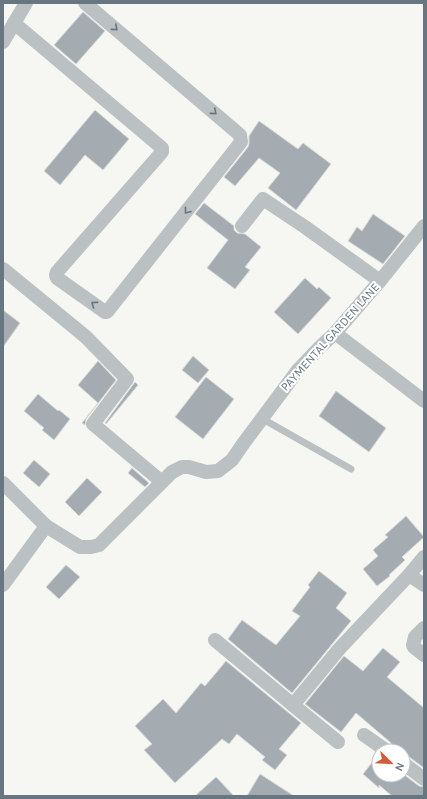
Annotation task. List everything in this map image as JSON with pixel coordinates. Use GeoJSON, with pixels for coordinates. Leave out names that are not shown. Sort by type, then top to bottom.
{"type":"FeatureCollection","features":[{"type":"Feature","properties":{"kind":"street"},"geometry":{"type":"LineString","coordinates":[[3,41],[25,3]]}},
{"type":"Feature","properties":{"kind":"street"},"geometry":{"type":"LineString","coordinates":[[14,23],[162,150],[162,152],[57,272],[57,278],[107,312],[241,142],[242,138],[85,3]]}},
{"type":"Feature","properties":{"kind":"street"},"geometry":{"type":"LineString","coordinates":[[242,226],[263,199],[380,281]]}},
{"type":"Feature","properties":{"kind":"street","name":"PAYMENTAL GARDEN LANE"},"geometry":{"type":"LineString","coordinates":[[3,483],[46,526],[80,547],[99,545],[172,472],[182,467],[206,472],[218,471],[232,460],[261,418],[298,370],[335,333],[380,281],[424,226]]}},
{"type":"Feature","properties":{"kind":"street"},"geometry":{"type":"LineString","coordinates":[[3,269],[86,337],[127,379],[93,424],[162,482]]}},
{"type":"Feature","properties":{"kind":"street"},"geometry":{"type":"LineString","coordinates":[[335,333],[424,401]]}},
{"type":"Feature","properties":{"kind":"street"},"geometry":{"type":"LineString","coordinates":[[3,585],[46,526]]}},
{"type":"Feature","properties":{"kind":"street"},"geometry":{"type":"LineString","coordinates":[[293,705],[340,648],[424,557]]}},
{"type":"Feature","properties":{"kind":"street"},"geometry":{"type":"LineString","coordinates":[[409,575],[424,585]]}},
{"type":"Feature","properties":{"kind":"street"},"geometry":{"type":"LineString","coordinates":[[424,628],[415,637],[412,645],[424,655]]}},
{"type":"Feature","properties":{"kind":"street"},"geometry":{"type":"LineString","coordinates":[[215,640],[338,742]]}},
{"type":"Feature","properties":{"kind":"street"},"geometry":{"type":"LineString","coordinates":[[364,735],[376,743]]}},
{"type":"Feature","properties":{"kind":"street"},"geometry":{"type":"LineString","coordinates":[[411,767],[422,772]]}},
{"type":"Feature","properties":{"kind":"lane"},"geometry":{"type":"LineString","coordinates":[[261,418],[351,469]]}},
{"type":"Feature","properties":{"kind":"building"},"geometry":{"type":"Polygon","coordinates":[[[83,12],[105,31],[76,64],[54,45],[83,12]]]}},
{"type":"Feature","properties":{"kind":"building"},"geometry":{"type":"Polygon","coordinates":[[[95,110],[129,139],[103,170],[85,155],[60,185],[44,171],[95,110]]]}},
{"type":"Feature","properties":{"kind":"building"},"geometry":{"type":"Polygon","coordinates":[[[259,121],[298,149],[303,143],[331,164],[296,210],[268,188],[280,173],[259,158],[235,186],[224,177],[248,147],[249,136],[259,121]]]}},
{"type":"Feature","properties":{"kind":"building"},"geometry":{"type":"Polygon","coordinates":[[[204,203],[234,226],[234,230],[237,233],[245,234],[261,247],[245,267],[250,270],[235,289],[207,268],[228,240],[195,214],[204,203]]]}},
{"type":"Feature","properties":{"kind":"building"},"geometry":{"type":"Polygon","coordinates":[[[373,214],[405,236],[383,264],[348,241],[357,227],[362,231],[373,214]]]}},
{"type":"Feature","properties":{"kind":"building"},"geometry":{"type":"Polygon","coordinates":[[[305,278],[317,289],[319,287],[331,298],[298,334],[274,312],[305,278]]]}},
{"type":"Feature","properties":{"kind":"building"},"geometry":{"type":"Polygon","coordinates":[[[3,310],[20,323],[3,347],[3,310]]]}},
{"type":"Feature","properties":{"kind":"building"},"geometry":{"type":"Polygon","coordinates":[[[193,356],[209,370],[198,383],[182,370],[193,356]]]}},
{"type":"Feature","properties":{"kind":"building"},"geometry":{"type":"Polygon","coordinates":[[[98,361],[116,380],[86,419],[85,425],[82,423],[98,403],[78,385],[98,361]]]}},
{"type":"Feature","properties":{"kind":"building"},"geometry":{"type":"Polygon","coordinates":[[[206,377],[234,399],[203,439],[175,417],[206,377]]]}},
{"type":"Feature","properties":{"kind":"building"},"geometry":{"type":"Polygon","coordinates":[[[135,382],[138,385],[106,424],[105,423],[135,382]]]}},
{"type":"Feature","properties":{"kind":"building"},"geometry":{"type":"Polygon","coordinates":[[[336,391],[386,428],[369,452],[319,416],[336,391]]]}},
{"type":"Feature","properties":{"kind":"building"},"geometry":{"type":"Polygon","coordinates":[[[38,394],[70,419],[54,440],[42,430],[44,428],[24,411],[38,394]]]}},
{"type":"Feature","properties":{"kind":"building"},"geometry":{"type":"Polygon","coordinates":[[[34,460],[50,474],[39,487],[23,473],[34,460]]]}},
{"type":"Feature","properties":{"kind":"building"},"geometry":{"type":"Polygon","coordinates":[[[132,468],[149,483],[145,487],[128,473],[132,468]]]}},
{"type":"Feature","properties":{"kind":"building"},"geometry":{"type":"Polygon","coordinates":[[[87,478],[102,492],[79,516],[65,502],[87,478]]]}},
{"type":"Feature","properties":{"kind":"building"},"geometry":{"type":"Polygon","coordinates":[[[406,516],[424,537],[402,557],[405,560],[389,575],[390,576],[377,586],[363,569],[378,556],[373,550],[388,537],[385,535],[406,516]]]}},
{"type":"Feature","properties":{"kind":"building"},"geometry":{"type":"Polygon","coordinates":[[[66,565],[80,577],[59,599],[46,587],[66,565]]]}},
{"type":"Feature","properties":{"kind":"building"},"geometry":{"type":"Polygon","coordinates":[[[319,571],[347,593],[336,608],[351,621],[292,693],[228,639],[242,620],[276,645],[300,616],[292,611],[310,587],[308,585],[319,571]]]}},
{"type":"Feature","properties":{"kind":"building"},"geometry":{"type":"Polygon","coordinates":[[[383,648],[400,662],[387,677],[424,708],[424,768],[411,758],[411,743],[391,743],[356,713],[341,732],[305,704],[344,656],[363,671],[383,648]]]}},
{"type":"Feature","properties":{"kind":"building"},"geometry":{"type":"Polygon","coordinates":[[[226,661],[301,723],[279,749],[287,755],[275,770],[262,760],[265,757],[237,734],[229,744],[222,739],[175,783],[144,750],[152,744],[135,726],[163,699],[176,713],[201,683],[205,686],[226,661]]]}},
{"type":"Feature","properties":{"kind":"building"},"geometry":{"type":"Polygon","coordinates":[[[371,764],[371,781],[363,774],[371,764]]]}},
{"type":"Feature","properties":{"kind":"building"},"geometry":{"type":"Polygon","coordinates":[[[260,774],[294,796],[247,796],[260,774]]]}},
{"type":"Feature","properties":{"kind":"building"},"geometry":{"type":"Polygon","coordinates":[[[216,777],[234,796],[195,796],[216,777]]]}},
{"type":"Feature","properties":{"kind":"building"},"geometry":{"type":"Polygon","coordinates":[[[411,780],[419,786],[424,787],[424,796],[392,796],[379,785],[379,788],[373,783],[411,783],[411,780]]]}}]}
